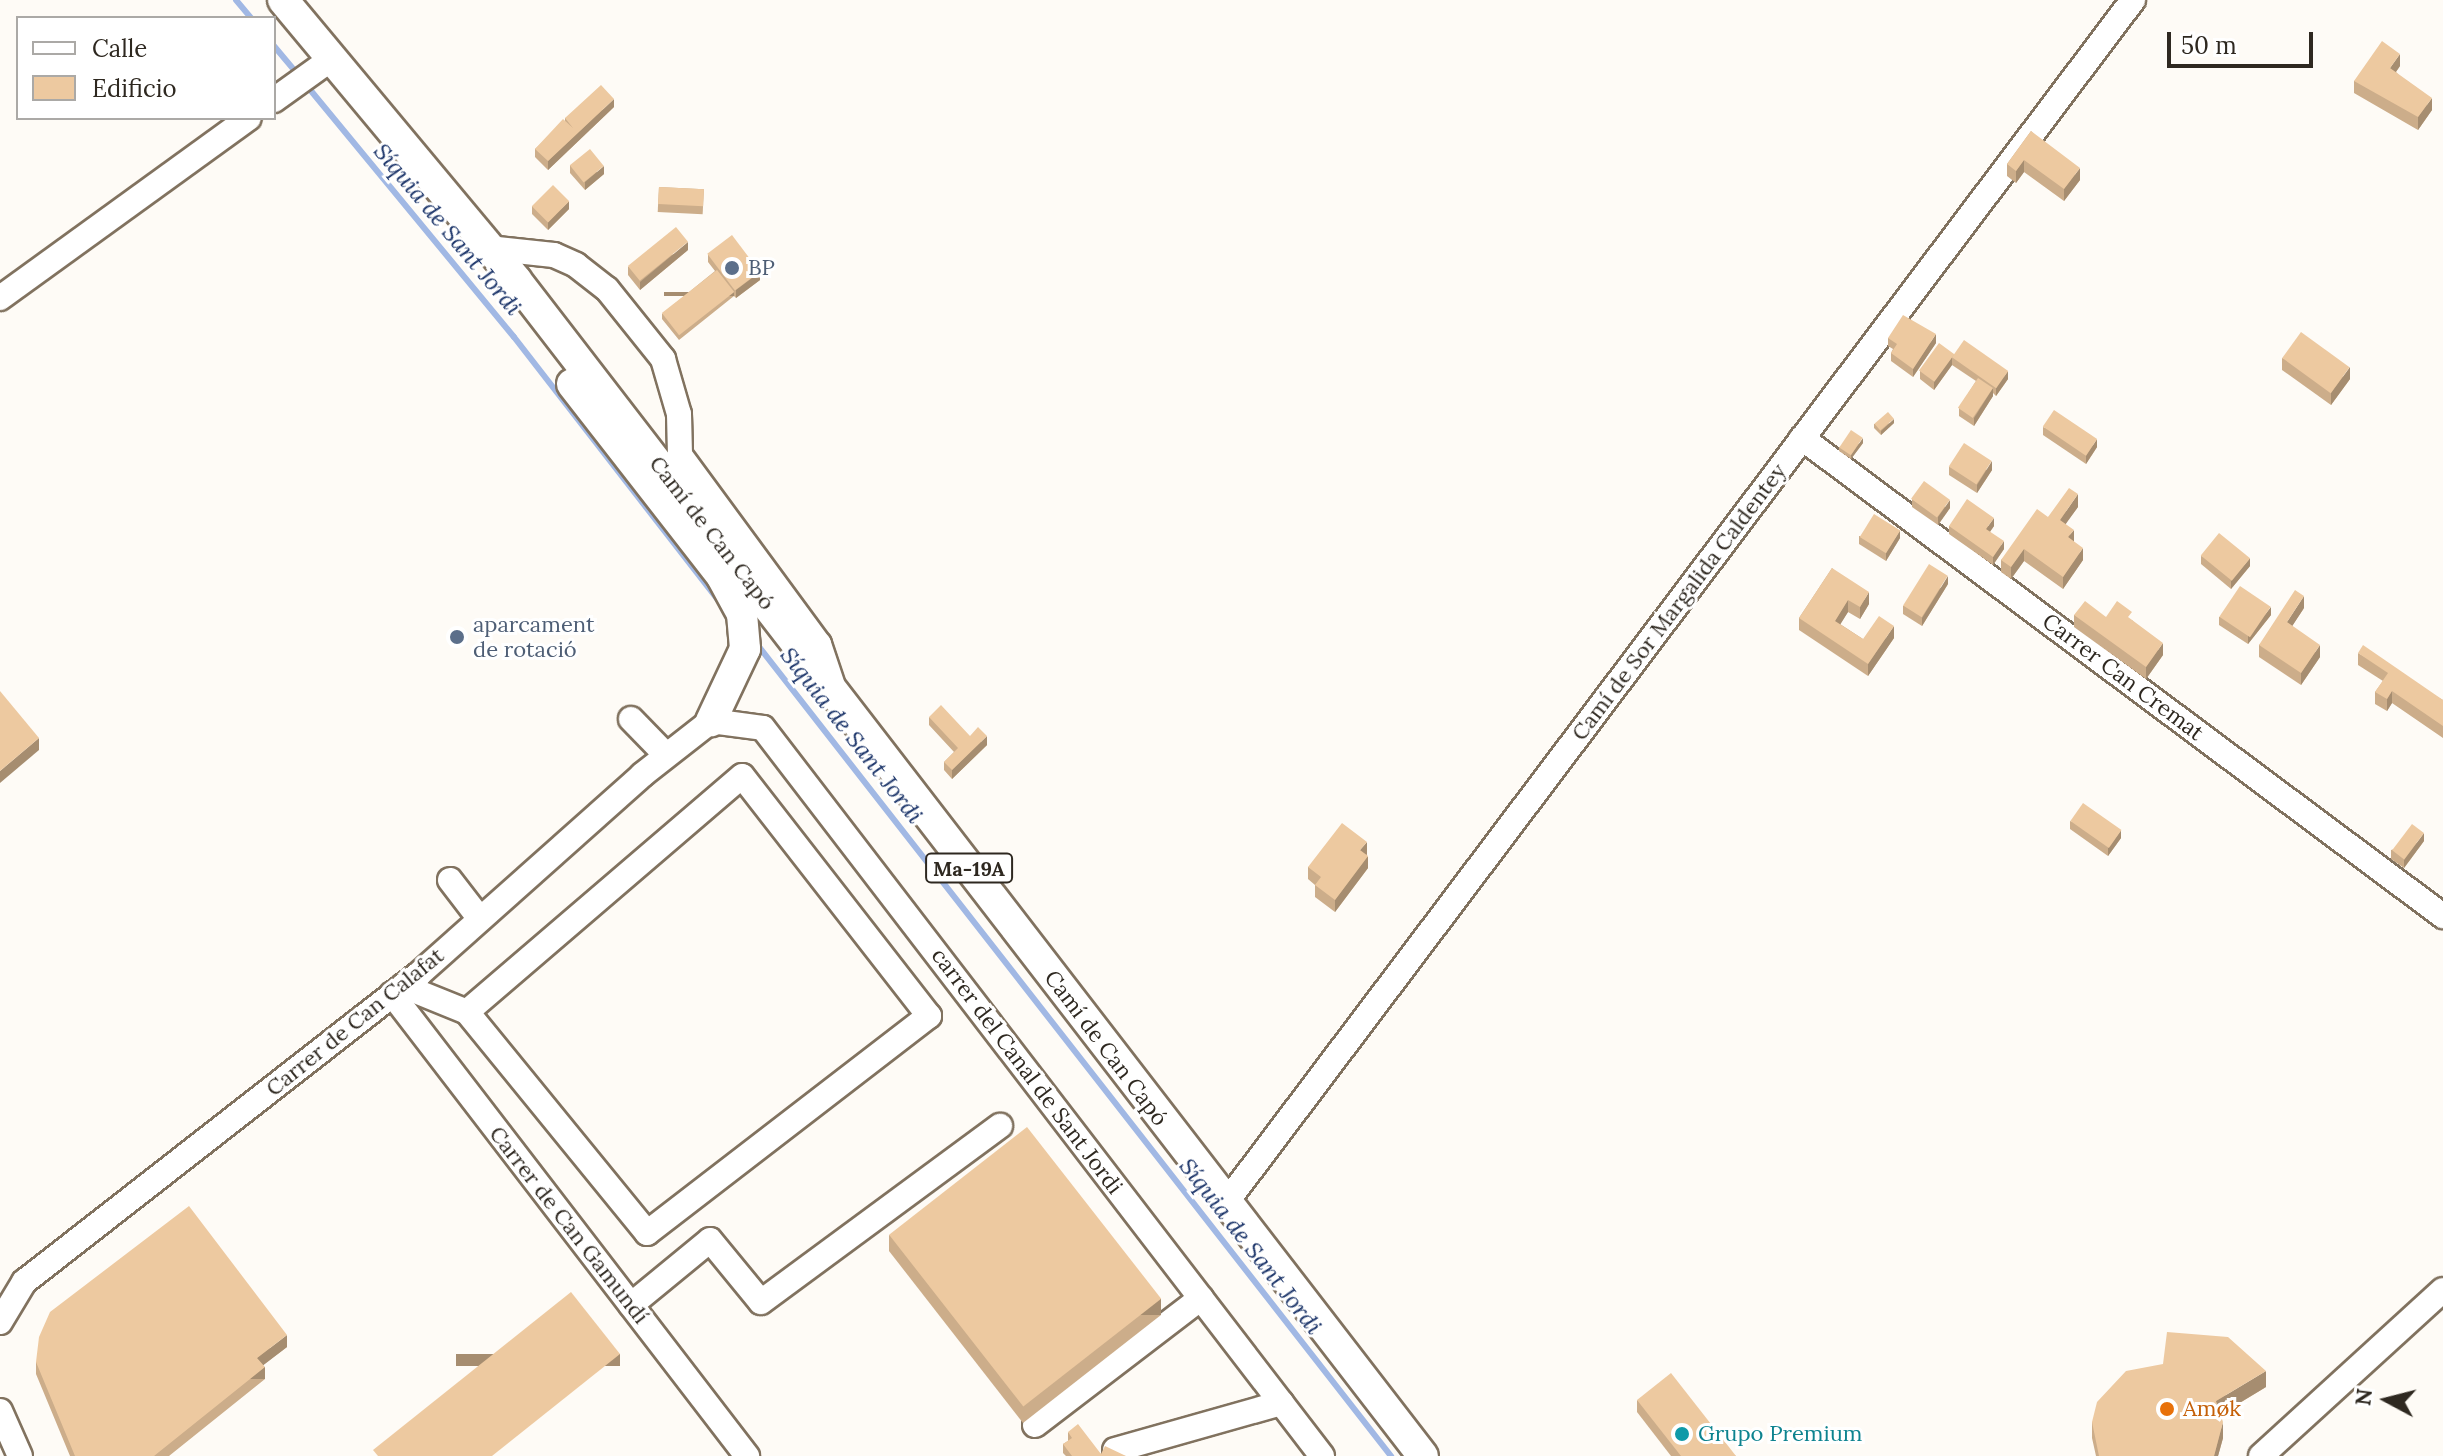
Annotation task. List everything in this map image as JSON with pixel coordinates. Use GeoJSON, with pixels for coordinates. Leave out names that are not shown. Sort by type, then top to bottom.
{"type":"FeatureCollection","features":[{"type":"Feature","properties":{"kind":"main road","name":"Camí de Can Capó"},"geometry":{"type":"LineString","coordinates":[[283,0],[322,66],[516,280],[1225,1204],[1423,1456]]}},
{"type":"Feature","properties":{"kind":"main road"},"geometry":{"type":"LineString","coordinates":[[516,280],[556,362],[722,577],[742,614],[745,649],[711,721]]}},
{"type":"Feature","properties":{"kind":"street","name":"Camí de Sor Margalida Caldentey"},"geometry":{"type":"LineString","coordinates":[[1225,1204],[2133,0]]}},
{"type":"Feature","properties":{"kind":"street"},"geometry":{"type":"LineString","coordinates":[[283,94],[322,66]]}},
{"type":"Feature","properties":{"kind":"street"},"geometry":{"type":"LineString","coordinates":[[0,298],[246,120]]}},
{"type":"Feature","properties":{"kind":"street"},"geometry":{"type":"LineString","coordinates":[[488,248],[554,255],[576,265],[607,289],[663,359],[679,414],[680,455],[819,644],[835,693]]}},
{"type":"Feature","properties":{"kind":"street","name":"Carrer Can Cremat"},"geometry":{"type":"LineString","coordinates":[[1802,438],[2443,916]]}},
{"type":"Feature","properties":{"kind":"street"},"geometry":{"type":"LineString","coordinates":[[631,719],[666,755]]}},
{"type":"Feature","properties":{"kind":"street","name":"Carrer de Can Calafat"},"geometry":{"type":"LineString","coordinates":[[0,1322],[24,1282],[398,990],[666,755],[711,721]]}},
{"type":"Feature","properties":{"kind":"street","name":"carrer del Canal de Sant Jordi"},"geometry":{"type":"LineString","coordinates":[[711,721],[763,728],[1322,1456]]}},
{"type":"Feature","properties":{"kind":"street"},"geometry":{"type":"LineString","coordinates":[[398,990],[467,1012],[647,1233],[929,1016],[742,776],[467,1012]]}},
{"type":"Feature","properties":{"kind":"street"},"geometry":{"type":"LineString","coordinates":[[450,880],[480,919]]}},
{"type":"Feature","properties":{"kind":"street","name":"Carrer de Can Gamundí"},"geometry":{"type":"LineString","coordinates":[[398,990],[747,1456]]}},
{"type":"Feature","properties":{"kind":"street"},"geometry":{"type":"LineString","coordinates":[[631,1305],[710,1240],[761,1302],[1000,1126]]}},
{"type":"Feature","properties":{"kind":"street"},"geometry":{"type":"LineString","coordinates":[[2261,1456],[2443,1290]]}},
{"type":"Feature","properties":{"kind":"street"},"geometry":{"type":"LineString","coordinates":[[1035,1425],[1201,1298]]}},
{"type":"Feature","properties":{"kind":"street"},"geometry":{"type":"LineString","coordinates":[[1115,1450],[1281,1403]]}},
{"type":"Feature","properties":{"kind":"street"},"geometry":{"type":"LineString","coordinates":[[0,1411],[20,1456]]}},
{"type":"Feature","properties":{"kind":"building"},"geometry":{"type":"Polygon","coordinates":[[[2382,41],[2400,54],[2390,68],[2432,98],[2418,117],[2354,81],[2382,41]]]}},
{"type":"Feature","properties":{"kind":"building"},"geometry":{"type":"Polygon","coordinates":[[[601,85],[614,99],[548,161],[535,149],[563,119],[573,128],[565,118],[601,85]]]}},
{"type":"Feature","properties":{"kind":"building"},"geometry":{"type":"Polygon","coordinates":[[[2031,131],[2080,168],[2064,189],[2024,160],[2016,171],[2007,164],[2031,131]]]}},
{"type":"Feature","properties":{"kind":"building"},"geometry":{"type":"Polygon","coordinates":[[[590,149],[604,166],[584,182],[570,165],[590,149]]]}},
{"type":"Feature","properties":{"kind":"building"},"geometry":{"type":"Polygon","coordinates":[[[553,185],[569,201],[548,222],[532,206],[553,185]]]}},
{"type":"Feature","properties":{"kind":"building"},"geometry":{"type":"Polygon","coordinates":[[[659,187],[704,189],[703,206],[658,204],[659,187]]]}},
{"type":"Feature","properties":{"kind":"building"},"geometry":{"type":"Polygon","coordinates":[[[676,227],[688,242],[640,281],[628,266],[676,227]]]}},
{"type":"Feature","properties":{"kind":"building","name":"BP"},"geometry":{"type":"Polygon","coordinates":[[[732,235],[760,272],[735,290],[707,254],[732,235]]]}},
{"type":"Feature","properties":{"kind":"building"},"geometry":{"type":"Polygon","coordinates":[[[717,270],[734,292],[679,335],[662,313],[717,270]]]}},
{"type":"Feature","properties":{"kind":"building"},"geometry":{"type":"Polygon","coordinates":[[[1903,315],[1936,334],[1913,369],[1891,353],[1897,344],[1888,338],[1903,315]]]}},
{"type":"Feature","properties":{"kind":"building"},"geometry":{"type":"Polygon","coordinates":[[[2301,332],[2350,367],[2331,393],[2282,358],[2301,332]]]}},
{"type":"Feature","properties":{"kind":"building"},"geometry":{"type":"Polygon","coordinates":[[[1964,340],[2008,371],[1996,388],[1952,357],[1964,340]]]}},
{"type":"Feature","properties":{"kind":"building"},"geometry":{"type":"Polygon","coordinates":[[[1939,343],[1954,354],[1934,382],[1919,371],[1939,343]]]}},
{"type":"Feature","properties":{"kind":"building"},"geometry":{"type":"Polygon","coordinates":[[[1978,378],[1993,388],[1973,418],[1958,408],[1978,378]]]}},
{"type":"Feature","properties":{"kind":"building"},"geometry":{"type":"Polygon","coordinates":[[[2054,410],[2097,439],[2086,456],[2043,427],[2054,410]]]}},
{"type":"Feature","properties":{"kind":"building"},"geometry":{"type":"Polygon","coordinates":[[[1888,412],[1894,419],[1880,431],[1874,424],[1888,412]]]}},
{"type":"Feature","properties":{"kind":"building"},"geometry":{"type":"Polygon","coordinates":[[[1851,430],[1863,438],[1851,455],[1839,447],[1851,430]]]}},
{"type":"Feature","properties":{"kind":"building"},"geometry":{"type":"Polygon","coordinates":[[[1964,443],[1992,461],[1976,484],[1949,466],[1964,443]]]}},
{"type":"Feature","properties":{"kind":"building"},"geometry":{"type":"Polygon","coordinates":[[[1924,481],[1950,500],[1937,518],[1911,499],[1924,481]]]}},
{"type":"Feature","properties":{"kind":"building"},"geometry":{"type":"Polygon","coordinates":[[[2069,488],[2078,494],[2060,520],[2074,530],[2068,537],[2083,548],[2063,577],[2024,549],[2011,567],[2001,560],[2037,509],[2048,517],[2069,488]]]}},
{"type":"Feature","properties":{"kind":"building"},"geometry":{"type":"Polygon","coordinates":[[[1967,499],[1994,518],[1986,529],[2004,541],[1993,557],[1949,526],[1967,499]]]}},
{"type":"Feature","properties":{"kind":"building"},"geometry":{"type":"Polygon","coordinates":[[[1874,514],[1900,530],[1886,553],[1860,537],[1874,514]]]}},
{"type":"Feature","properties":{"kind":"building"},"geometry":{"type":"Polygon","coordinates":[[[2219,533],[2250,558],[2232,581],[2201,556],[2219,533]]]}},
{"type":"Feature","properties":{"kind":"building"},"geometry":{"type":"Polygon","coordinates":[[[1929,564],[1948,576],[1922,617],[1903,606],[1929,564]]]}},
{"type":"Feature","properties":{"kind":"building"},"geometry":{"type":"Polygon","coordinates":[[[1832,568],[1869,592],[1860,607],[1848,600],[1835,621],[1863,639],[1879,616],[1894,626],[1868,664],[1799,618],[1832,568]]]}},
{"type":"Feature","properties":{"kind":"building"},"geometry":{"type":"Polygon","coordinates":[[[2240,586],[2271,607],[2250,637],[2219,617],[2240,586]]]}},
{"type":"Feature","properties":{"kind":"building"},"geometry":{"type":"Polygon","coordinates":[[[2295,590],[2304,596],[2287,622],[2320,645],[2301,673],[2259,645],[2295,590]]]}},
{"type":"Feature","properties":{"kind":"building"},"geometry":{"type":"Polygon","coordinates":[[[2085,601],[2106,617],[2117,601],[2132,612],[2128,617],[2163,643],[2146,667],[2074,615],[2085,601]]]}},
{"type":"Feature","properties":{"kind":"building"},"geometry":{"type":"Polygon","coordinates":[[[2363,645],[2443,700],[2443,726],[2392,691],[2387,699],[2375,692],[2388,673],[2358,653],[2363,645]]]}},
{"type":"Feature","properties":{"kind":"building"},"geometry":{"type":"Polygon","coordinates":[[[0,691],[39,738],[0,771],[0,691]]]}},
{"type":"Feature","properties":{"kind":"building"},"geometry":{"type":"Polygon","coordinates":[[[941,705],[970,736],[978,727],[987,736],[952,770],[944,762],[958,748],[929,717],[941,705]]]}},
{"type":"Feature","properties":{"kind":"building"},"geometry":{"type":"Polygon","coordinates":[[[2083,803],[2122,830],[2109,848],[2070,821],[2083,803]]]}},
{"type":"Feature","properties":{"kind":"building"},"geometry":{"type":"Polygon","coordinates":[[[1342,823],[1367,842],[1360,850],[1368,856],[1335,900],[1315,885],[1321,877],[1308,867],[1342,823]]]}},
{"type":"Feature","properties":{"kind":"building"},"geometry":{"type":"Polygon","coordinates":[[[2412,824],[2424,833],[2404,859],[2392,850],[2412,824]]]}},
{"type":"Feature","properties":{"kind":"building"},"geometry":{"type":"Polygon","coordinates":[[[1027,1127],[1161,1299],[1023,1407],[889,1235],[1027,1127]]]}},
{"type":"Feature","properties":{"kind":"building"},"geometry":{"type":"Polygon","coordinates":[[[189,1206],[287,1335],[257,1358],[265,1367],[154,1456],[75,1456],[36,1362],[39,1337],[50,1312],[189,1206]]]}},
{"type":"Feature","properties":{"kind":"building"},"geometry":{"type":"Polygon","coordinates":[[[571,1292],[620,1354],[492,1456],[378,1456],[373,1450],[571,1292]]]}},
{"type":"Feature","properties":{"kind":"building","name":"Amøk"},"geometry":{"type":"Polygon","coordinates":[[[2167,1332],[2228,1337],[2266,1371],[2216,1401],[2223,1422],[2214,1456],[2099,1456],[2092,1422],[2097,1402],[2126,1371],[2163,1364],[2167,1332]]]}},
{"type":"Feature","properties":{"kind":"building","name":"Grupo Premium"},"geometry":{"type":"Polygon","coordinates":[[[1671,1373],[1736,1456],[1681,1456],[1637,1400],[1671,1373]]]}},
{"type":"Feature","properties":{"kind":"building"},"geometry":{"type":"Polygon","coordinates":[[[1078,1424],[1101,1454],[1105,1446],[1126,1456],[1072,1456],[1063,1444],[1072,1438],[1068,1432],[1078,1424]]]}},
{"type":"Feature","properties":{"kind":"waterway","name":"Síquia de Sant Jordi"},"geometry":{"type":"LineString","coordinates":[[236,0],[249,16]]}},
{"type":"Feature","properties":{"kind":"waterway","name":"Síquia de Sant Jordi"},"geometry":{"type":"LineString","coordinates":[[276,48],[300,77]]}},
{"type":"Feature","properties":{"kind":"waterway","name":"Síquia de Sant Jordi"},"geometry":{"type":"LineString","coordinates":[[307,86],[514,337],[724,608]]}},
{"type":"Feature","properties":{"kind":"waterway","name":"Síquia de Sant Jordi"},"geometry":{"type":"LineString","coordinates":[[756,643],[1391,1456]]}},
{"type":"Feature","properties":{"kind":"place","name":"BP"},"geometry":{"type":"Point","coordinates":[732,268]}},
{"type":"Feature","properties":{"kind":"place","name":"aparcament de rotació"},"geometry":{"type":"Point","coordinates":[457,637]}},
{"type":"Feature","properties":{"kind":"place","name":"Amøk"},"geometry":{"type":"Point","coordinates":[2167,1409]}},
{"type":"Feature","properties":{"kind":"place","name":"Grupo Premium"},"geometry":{"type":"Point","coordinates":[1682,1434]}}]}
